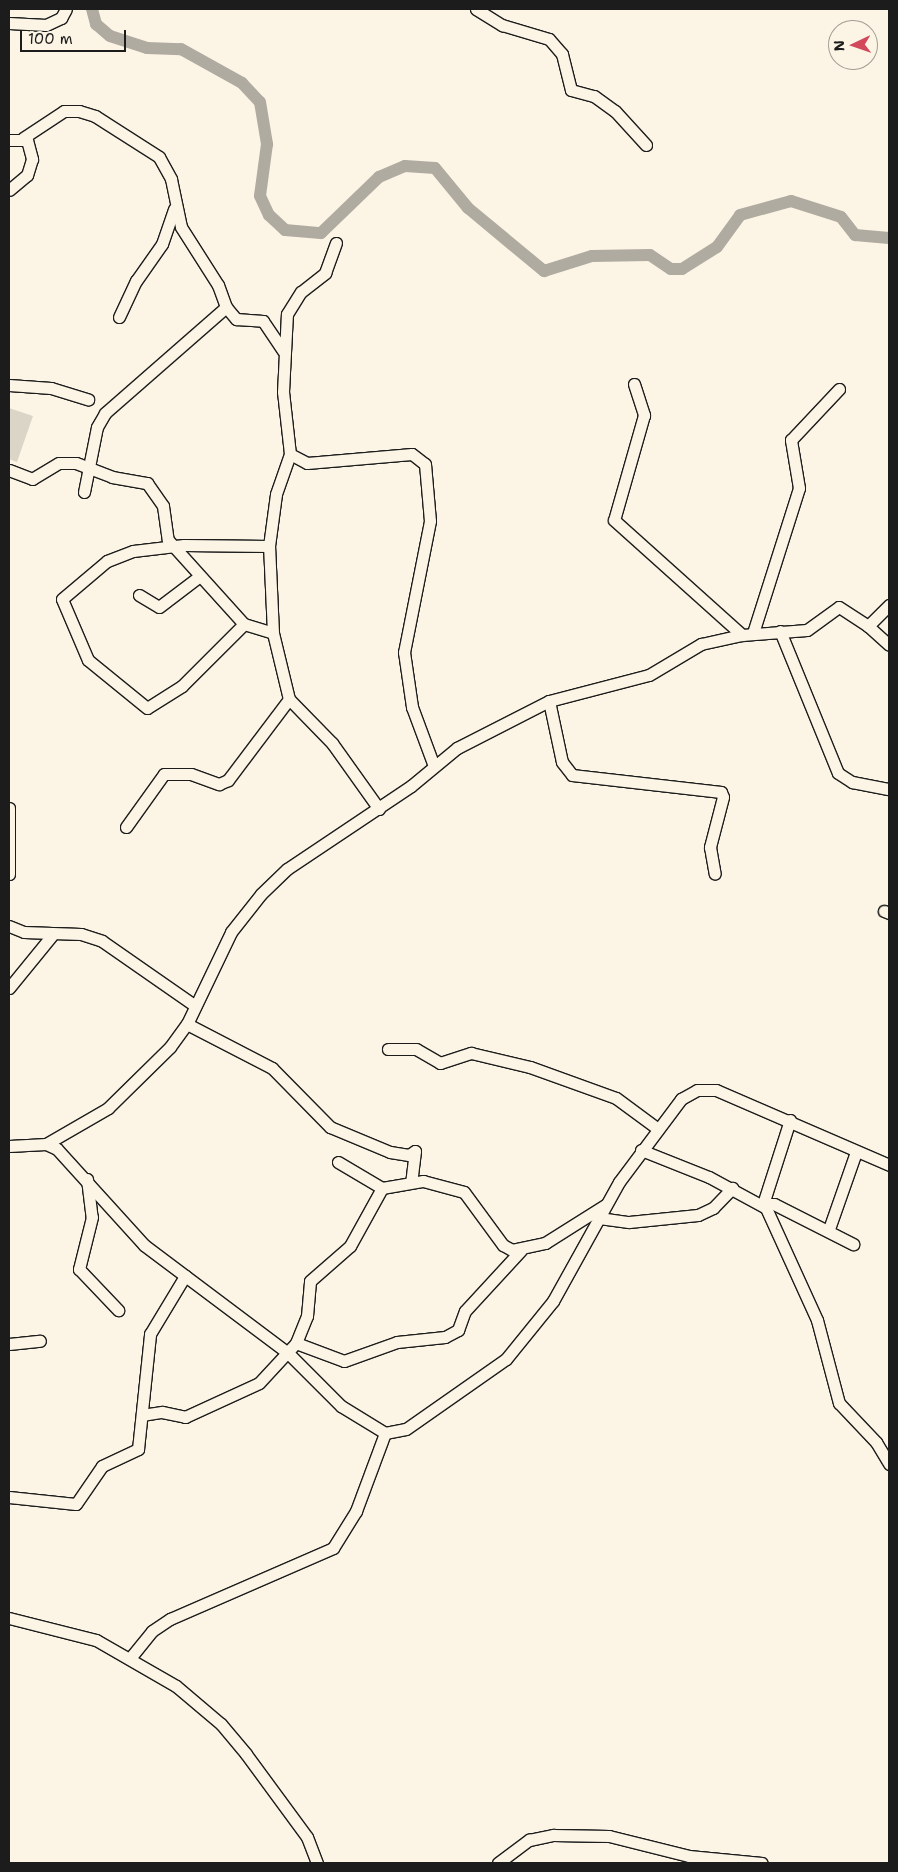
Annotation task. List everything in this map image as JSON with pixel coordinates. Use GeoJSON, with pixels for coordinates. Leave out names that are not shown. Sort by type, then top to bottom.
{"type":"FeatureCollection","features":[{"type":"Feature","properties":{"kind":"street"},"geometry":{"type":"LineString","coordinates":[[9,23],[46,25],[61,18],[66,9]]}},
{"type":"Feature","properties":{"kind":"street"},"geometry":{"type":"LineString","coordinates":[[476,9],[502,25],[549,39],[562,54],[572,90],[594,96],[615,111],[646,144]]}},
{"type":"Feature","properties":{"kind":"street"},"geometry":{"type":"LineString","coordinates":[[9,140],[23,138],[64,111],[95,116],[159,156],[171,180],[181,227],[218,285],[226,307],[236,319],[263,321],[283,351]]}},
{"type":"Feature","properties":{"kind":"street"},"geometry":{"type":"LineString","coordinates":[[9,190],[27,176],[32,159],[30,144],[23,138]]}},
{"type":"Feature","properties":{"kind":"street"},"geometry":{"type":"LineString","coordinates":[[119,317],[136,281],[162,244],[175,205]]}},
{"type":"Feature","properties":{"kind":"street"},"geometry":{"type":"LineString","coordinates":[[336,244],[325,273],[291,304],[283,351],[290,454],[276,494],[269,546],[273,633],[289,699],[337,749],[379,809]]}},
{"type":"Feature","properties":{"kind":"street"},"geometry":{"type":"LineString","coordinates":[[84,492],[91,469],[97,427],[111,405],[226,307]]}},
{"type":"Feature","properties":{"kind":"street"},"geometry":{"type":"LineString","coordinates":[[634,384],[644,414],[614,520],[747,634]]}},
{"type":"Feature","properties":{"kind":"street"},"geometry":{"type":"LineString","coordinates":[[9,385],[51,388],[88,399]]}},
{"type":"Feature","properties":{"kind":"street"},"geometry":{"type":"LineString","coordinates":[[747,634],[799,488],[791,440],[839,390]]}},
{"type":"Feature","properties":{"kind":"street"},"geometry":{"type":"LineString","coordinates":[[290,454],[307,463],[412,454],[425,464],[430,521],[404,652],[412,707],[434,766]]}},
{"type":"Feature","properties":{"kind":"street"},"geometry":{"type":"LineString","coordinates":[[9,470],[32,479],[59,463],[147,483],[163,506],[164,532],[172,546],[244,624],[273,633]]}},
{"type":"Feature","properties":{"kind":"street"},"geometry":{"type":"LineString","coordinates":[[244,624],[182,686],[152,708],[143,707],[88,660],[62,599],[114,557],[172,546],[269,546]]}},
{"type":"Feature","properties":{"kind":"street"},"geometry":{"type":"LineString","coordinates":[[139,595],[159,607],[200,576]]}},
{"type":"Feature","properties":{"kind":"street"},"geometry":{"type":"LineString","coordinates":[[868,626],[889,606]]}},
{"type":"Feature","properties":{"kind":"street"},"geometry":{"type":"LineString","coordinates":[[9,1146],[46,1144],[108,1108],[170,1047],[186,1024],[231,932],[261,894],[311,851],[379,809],[456,748],[549,701],[644,678],[701,644],[747,634],[812,628],[839,607],[868,626],[889,645]]}},
{"type":"Feature","properties":{"kind":"street"},"geometry":{"type":"LineString","coordinates":[[780,631],[838,773],[852,782],[889,789]]}},
{"type":"Feature","properties":{"kind":"street"},"geometry":{"type":"LineString","coordinates":[[126,827],[164,774],[191,774],[219,784],[228,780],[289,699]]}},
{"type":"Feature","properties":{"kind":"street"},"geometry":{"type":"LineString","coordinates":[[549,701],[562,762],[572,775],[721,792],[710,847],[715,874]]}},
{"type":"Feature","properties":{"kind":"street"},"geometry":{"type":"LineString","coordinates":[[9,808],[9,874]]}},
{"type":"Feature","properties":{"kind":"street"},"geometry":{"type":"LineString","coordinates":[[9,926],[53,934],[81,934],[102,941],[194,1005]]}},
{"type":"Feature","properties":{"kind":"street"},"geometry":{"type":"LineString","coordinates":[[9,988],[53,934]]}},
{"type":"Feature","properties":{"kind":"street"},"geometry":{"type":"LineString","coordinates":[[186,1024],[272,1068],[330,1127],[390,1152],[408,1155],[415,1151],[411,1182]]}},
{"type":"Feature","properties":{"kind":"street"},"geometry":{"type":"LineString","coordinates":[[388,1049],[416,1049],[440,1063],[471,1053],[530,1067],[616,1098],[658,1129]]}},
{"type":"Feature","properties":{"kind":"street"},"geometry":{"type":"LineString","coordinates":[[46,1144],[86,1180],[144,1245],[289,1354],[341,1406],[385,1433],[406,1429],[506,1359],[553,1302],[606,1204],[641,1150],[681,1098],[697,1090],[716,1090],[790,1120],[856,1152],[889,1165]]}},
{"type":"Feature","properties":{"kind":"street"},"geometry":{"type":"LineString","coordinates":[[763,1204],[790,1120]]}},
{"type":"Feature","properties":{"kind":"street"},"geometry":{"type":"LineString","coordinates":[[641,1150],[732,1188],[763,1204],[774,1204],[829,1229],[853,1244]]}},
{"type":"Feature","properties":{"kind":"street"},"geometry":{"type":"LineString","coordinates":[[829,1229],[856,1152]]}},
{"type":"Feature","properties":{"kind":"street"},"geometry":{"type":"LineString","coordinates":[[338,1162],[382,1188],[411,1182],[434,1182],[464,1192],[503,1245],[521,1250]]}},
{"type":"Feature","properties":{"kind":"street"},"geometry":{"type":"LineString","coordinates":[[86,1180],[92,1217],[79,1269],[118,1310]]}},
{"type":"Feature","properties":{"kind":"street"},"geometry":{"type":"LineString","coordinates":[[142,1415],[162,1412],[181,1418],[204,1410],[253,1388],[289,1354],[308,1316],[310,1281],[350,1246],[382,1188]]}},
{"type":"Feature","properties":{"kind":"street"},"geometry":{"type":"LineString","coordinates":[[599,1218],[628,1222],[698,1215],[719,1204],[732,1188]]}},
{"type":"Feature","properties":{"kind":"street"},"geometry":{"type":"LineString","coordinates":[[296,1343],[344,1361],[397,1342],[445,1337],[458,1330],[465,1311],[521,1250],[560,1236],[606,1204]]}},
{"type":"Feature","properties":{"kind":"street"},"geometry":{"type":"LineString","coordinates":[[763,1204],[775,1221],[817,1320],[839,1403],[876,1442],[889,1464]]}},
{"type":"Feature","properties":{"kind":"street"},"geometry":{"type":"LineString","coordinates":[[9,1497],[80,1502],[102,1466],[138,1449],[150,1334],[185,1276]]}},
{"type":"Feature","properties":{"kind":"street"},"geometry":{"type":"LineString","coordinates":[[9,1344],[40,1341]]}},
{"type":"Feature","properties":{"kind":"street"},"geometry":{"type":"LineString","coordinates":[[130,1657],[152,1631],[170,1619],[333,1548],[356,1511],[385,1433]]}},
{"type":"Feature","properties":{"kind":"street"},"geometry":{"type":"LineString","coordinates":[[9,1618],[96,1640],[130,1657],[221,1724],[307,1837],[316,1863]]}},
{"type":"Feature","properties":{"kind":"street"},"geometry":{"type":"LineString","coordinates":[[498,1863],[529,1840],[553,1835],[609,1836],[689,1856],[762,1863]]}},
{"type":"Feature","properties":{"kind":"shaded area"},"geometry":{"type":"Polygon","coordinates":[[[9,408],[33,416],[17,462],[9,459],[9,408]]]}},
{"type":"Feature","properties":{"kind":"waterway"},"geometry":{"type":"LineString","coordinates":[[92,9],[96,24],[110,36],[147,48],[181,49],[242,83],[260,102],[267,144],[260,196],[269,215],[285,230],[321,233],[379,177],[405,166],[435,168],[468,208],[544,271],[592,256],[650,255],[671,269],[682,269],[717,247],[740,215],[791,201],[841,217],[855,235],[889,238]]}}]}
